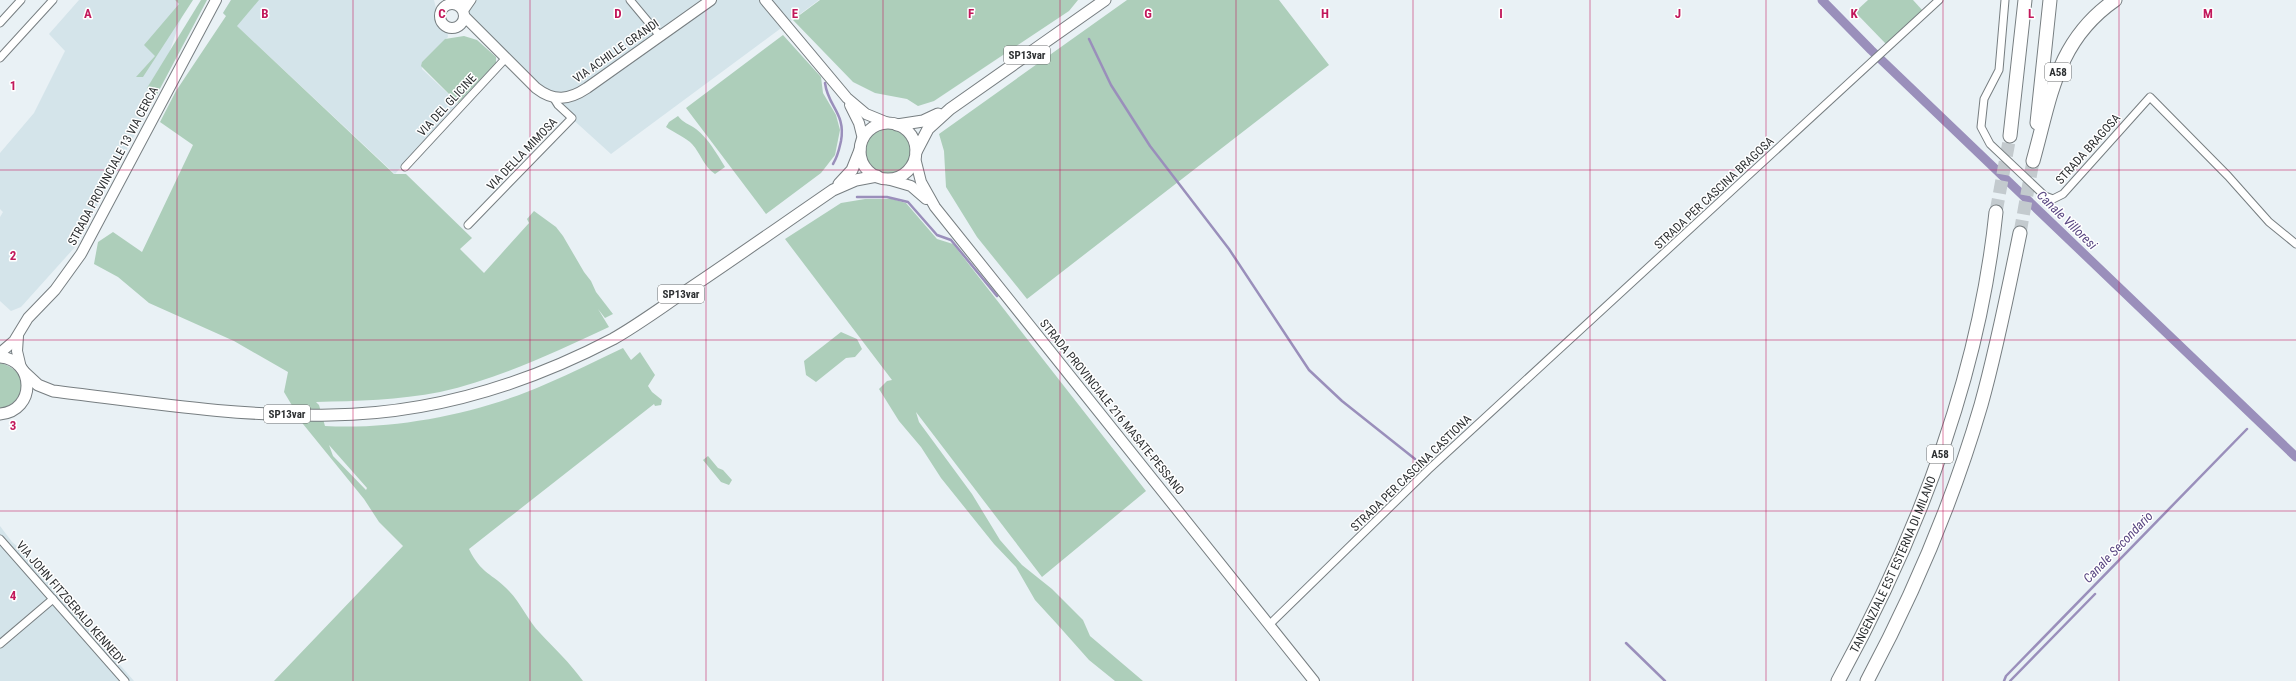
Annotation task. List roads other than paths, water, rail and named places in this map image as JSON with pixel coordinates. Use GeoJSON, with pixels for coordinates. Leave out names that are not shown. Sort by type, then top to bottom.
{"type":"FeatureCollection","features":[{"type":"Feature","properties":{"kind":"highway"},"geometry":{"type":"LineString","coordinates":[[2010,136],[2025,0]]}},
{"type":"Feature","properties":{"kind":"highway","name":"A58"},"geometry":{"type":"LineString","coordinates":[[2050,0],[2033,161],[2056,78],[2066,54],[2086,24],[2114,0]]}},
{"type":"Feature","properties":{"kind":"highway","name":"TANGENZIALE EST ESTERNA DI MILANO"},"geometry":{"type":"LineString","coordinates":[[1838,681],[1894,570],[1942,449],[1977,323],[1993,243],[1996,212]]}},
{"type":"Feature","properties":{"kind":"highway","name":"A58"},"geometry":{"type":"LineString","coordinates":[[1867,681],[1918,577],[1962,463],[1993,357],[2020,234]]}},
{"type":"Feature","properties":{"kind":"main road","name":"SP13var"},"geometry":{"type":"LineString","coordinates":[[23,370],[38,385],[53,391],[217,411],[329,416],[412,408],[489,391],[540,373],[614,338],[833,190],[856,180],[896,178],[906,173],[928,129],[950,109],[1105,0]]}},
{"type":"Feature","properties":{"kind":"main road","name":"SP13var"},"geometry":{"type":"LineString","coordinates":[[833,190],[850,172],[862,144],[874,127],[923,121],[950,109]]}},
{"type":"Feature","properties":{"kind":"main road"},"geometry":{"type":"LineString","coordinates":[[893,124],[911,135],[916,155]]}},
{"type":"Feature","properties":{"kind":"main road"},"geometry":{"type":"LineString","coordinates":[[862,144],[865,166],[882,178]]}},
{"type":"Feature","properties":{"kind":"main road"},"geometry":{"type":"LineString","coordinates":[[0,357],[12,360],[23,370]]}},
{"type":"Feature","properties":{"kind":"main road","name":"STRADA PROVINCIALE 13 VIA CERCA"},"geometry":{"type":"LineString","coordinates":[[19,406],[28,390],[23,370]]}},
{"type":"Feature","properties":{"kind":"main road","name":"SP13var"},"geometry":{"type":"LineString","coordinates":[[19,406],[33,397],[53,391]]}},
{"type":"Feature","properties":{"kind":"main road"},"geometry":{"type":"LineString","coordinates":[[2,415],[19,406]]}},
{"type":"Feature","properties":{"kind":"street"},"geometry":{"type":"LineString","coordinates":[[0,23],[21,0]]}},
{"type":"Feature","properties":{"kind":"street"},"geometry":{"type":"LineString","coordinates":[[0,58],[54,0]]}},
{"type":"Feature","properties":{"kind":"street","name":"STRADA PROVINCIALE 13 VIA CERCA"},"geometry":{"type":"LineString","coordinates":[[0,353],[10,345],[19,334],[28,318],[54,290],[81,254],[216,0]]}},
{"type":"Feature","properties":{"kind":"street"},"geometry":{"type":"LineString","coordinates":[[436,0],[440,13],[440,19],[444,25],[479,34]]}},
{"type":"Feature","properties":{"kind":"street"},"geometry":{"type":"LineString","coordinates":[[630,0],[660,36]]}},
{"type":"Feature","properties":{"kind":"street","name":"VIA ACHILLE GRANDI"},"geometry":{"type":"LineString","coordinates":[[553,97],[567,98],[578,94],[711,0]]}},
{"type":"Feature","properties":{"kind":"street"},"geometry":{"type":"LineString","coordinates":[[765,0],[847,98],[866,114],[893,124]]}},
{"type":"Feature","properties":{"kind":"street","name":"STRADA PER CASCINA BRAGOSA"},"geometry":{"type":"LineString","coordinates":[[1569,340],[1939,0]]}},
{"type":"Feature","properties":{"kind":"street","name":"STRADA BRAGOSA"},"geometry":{"type":"LineString","coordinates":[[2005,0],[1999,70],[1984,99],[1981,128],[1990,144],[2045,196],[2053,199],[2063,194],[2150,97],[2228,176],[2269,222],[2296,244]]}},
{"type":"Feature","properties":{"kind":"street"},"geometry":{"type":"LineString","coordinates":[[440,13],[444,6],[451,3],[471,1]]}},
{"type":"Feature","properties":{"kind":"street"},"geometry":{"type":"LineString","coordinates":[[456,27],[461,24],[463,15],[471,1]]}},
{"type":"Feature","properties":{"kind":"street"},"geometry":{"type":"LineString","coordinates":[[451,3],[479,34],[536,88],[553,97]]}},
{"type":"Feature","properties":{"kind":"street","name":"VIA DEL GLICINE"},"geometry":{"type":"LineString","coordinates":[[405,167],[505,59]]}},
{"type":"Feature","properties":{"kind":"street","name":"VIA DELLA MIMOSA"},"geometry":{"type":"LineString","coordinates":[[468,225],[572,118],[558,105],[553,97]]}},
{"type":"Feature","properties":{"kind":"street"},"geometry":{"type":"LineString","coordinates":[[847,98],[860,123],[862,144]]}},
{"type":"Feature","properties":{"kind":"street"},"geometry":{"type":"LineString","coordinates":[[916,155],[921,182],[935,207]]}},
{"type":"Feature","properties":{"kind":"street"},"geometry":{"type":"LineString","coordinates":[[882,178],[911,186],[935,207]]}},
{"type":"Feature","properties":{"kind":"street","name":"STRADA PROVINCIALE 216 MASATE-PESSANO"},"geometry":{"type":"LineString","coordinates":[[935,207],[1270,624],[1314,681]]}},
{"type":"Feature","properties":{"kind":"street","name":"STRADA PROVINCIALE 13 VIA CERCA"},"geometry":{"type":"LineString","coordinates":[[19,334],[17,351],[23,370]]}},
{"type":"Feature","properties":{"kind":"street","name":"STRADA PER CASCINA CASTIONA"},"geometry":{"type":"LineString","coordinates":[[1270,624],[1428,470],[1569,340]]}},
{"type":"Feature","properties":{"kind":"street","name":"VIA JOHN FITZGERALD KENNEDY"},"geometry":{"type":"LineString","coordinates":[[0,539],[125,681]]}},
{"type":"Feature","properties":{"kind":"street"},"geometry":{"type":"LineString","coordinates":[[0,644],[53,599]]}},
{"type":"Feature","properties":{"kind":"waterway","name":"Canale Villoresi"},"geometry":{"type":"LineString","coordinates":[[1822,0],[1871,50],[2296,457]]}},
{"type":"Feature","properties":{"kind":"waterway"},"geometry":{"type":"LineString","coordinates":[[1089,39],[1111,85],[1150,146],[1229,249],[1309,370],[1342,401],[1415,459]]}},
{"type":"Feature","properties":{"kind":"waterway"},"geometry":{"type":"LineString","coordinates":[[825,83],[829,98],[839,117],[842,131],[839,150],[833,164]]}},
{"type":"Feature","properties":{"kind":"waterway"},"geometry":{"type":"LineString","coordinates":[[857,197],[887,197],[908,202],[937,235],[951,240],[997,296]]}},
{"type":"Feature","properties":{"kind":"waterway","name":"Canale Secondario"},"geometry":{"type":"LineString","coordinates":[[2004,681],[2006,676],[2247,429]]}},
{"type":"Feature","properties":{"kind":"waterway"},"geometry":{"type":"LineString","coordinates":[[2010,681],[2095,594]]}},
{"type":"Feature","properties":{"kind":"waterway"},"geometry":{"type":"LineString","coordinates":[[1626,643],[1665,681]]}},
{"type":"Feature","properties":{"kind":"tunnel"},"geometry":{"type":"LineString","coordinates":[[1996,212],[2010,136]]}},
{"type":"Feature","properties":{"kind":"tunnel"},"geometry":{"type":"LineString","coordinates":[[2020,233],[2033,161]]}}]}
